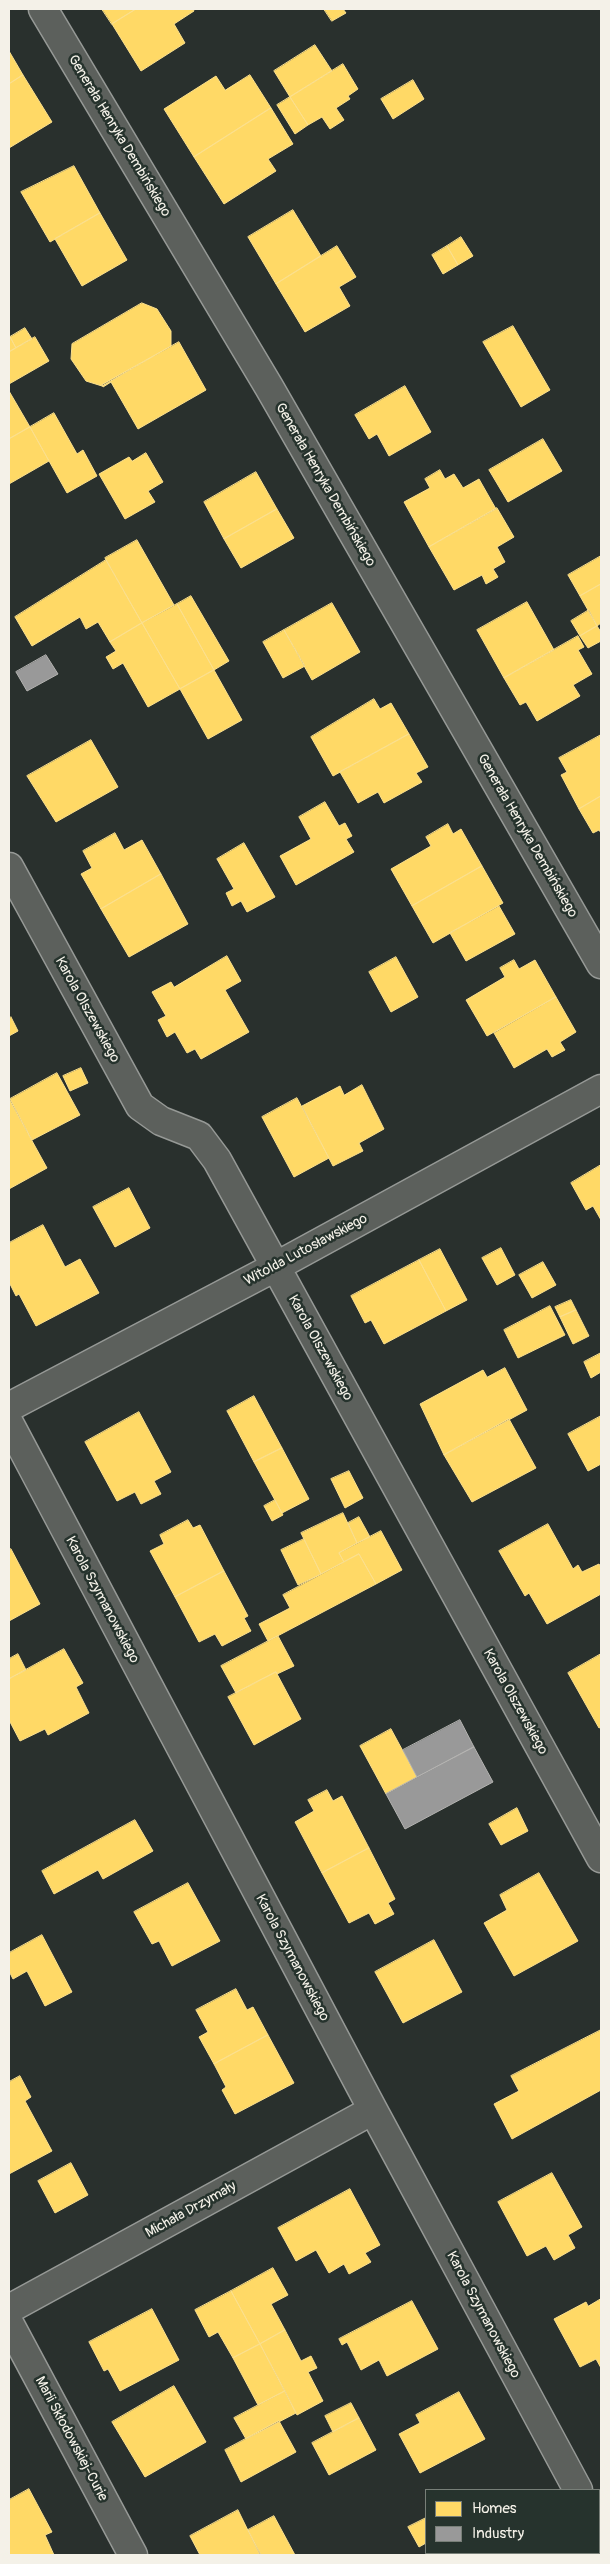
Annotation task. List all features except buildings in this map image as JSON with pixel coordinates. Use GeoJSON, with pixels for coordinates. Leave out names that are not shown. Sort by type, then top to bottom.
{"type":"FeatureCollection","features":[{"type":"Feature","properties":{"kind":"street","name":"Generała Henryka Dembińskiego"},"geometry":{"type":"LineString","coordinates":[[43,9],[269,387],[601,964]]}},
{"type":"Feature","properties":{"kind":"street","name":"Karola Olszewskiego"},"geometry":{"type":"LineString","coordinates":[[9,867],[140,1106],[161,1121],[199,1136],[217,1160],[601,1858]]}},
{"type":"Feature","properties":{"kind":"street","name":"Witolda Lutosławskiego"},"geometry":{"type":"LineString","coordinates":[[9,1407],[275,1267],[601,1089]]}},
{"type":"Feature","properties":{"kind":"street","name":"Karola Szymanowskiego"},"geometry":{"type":"LineString","coordinates":[[9,1424],[373,2110],[577,2489]]}},
{"type":"Feature","properties":{"kind":"street","name":"Michała Drzymały"},"geometry":{"type":"LineString","coordinates":[[9,2309],[373,2110]]}},
{"type":"Feature","properties":{"kind":"street","name":"Marii Skłodowskiej-Curie"},"geometry":{"type":"LineString","coordinates":[[9,2323],[133,2555]]}}]}
